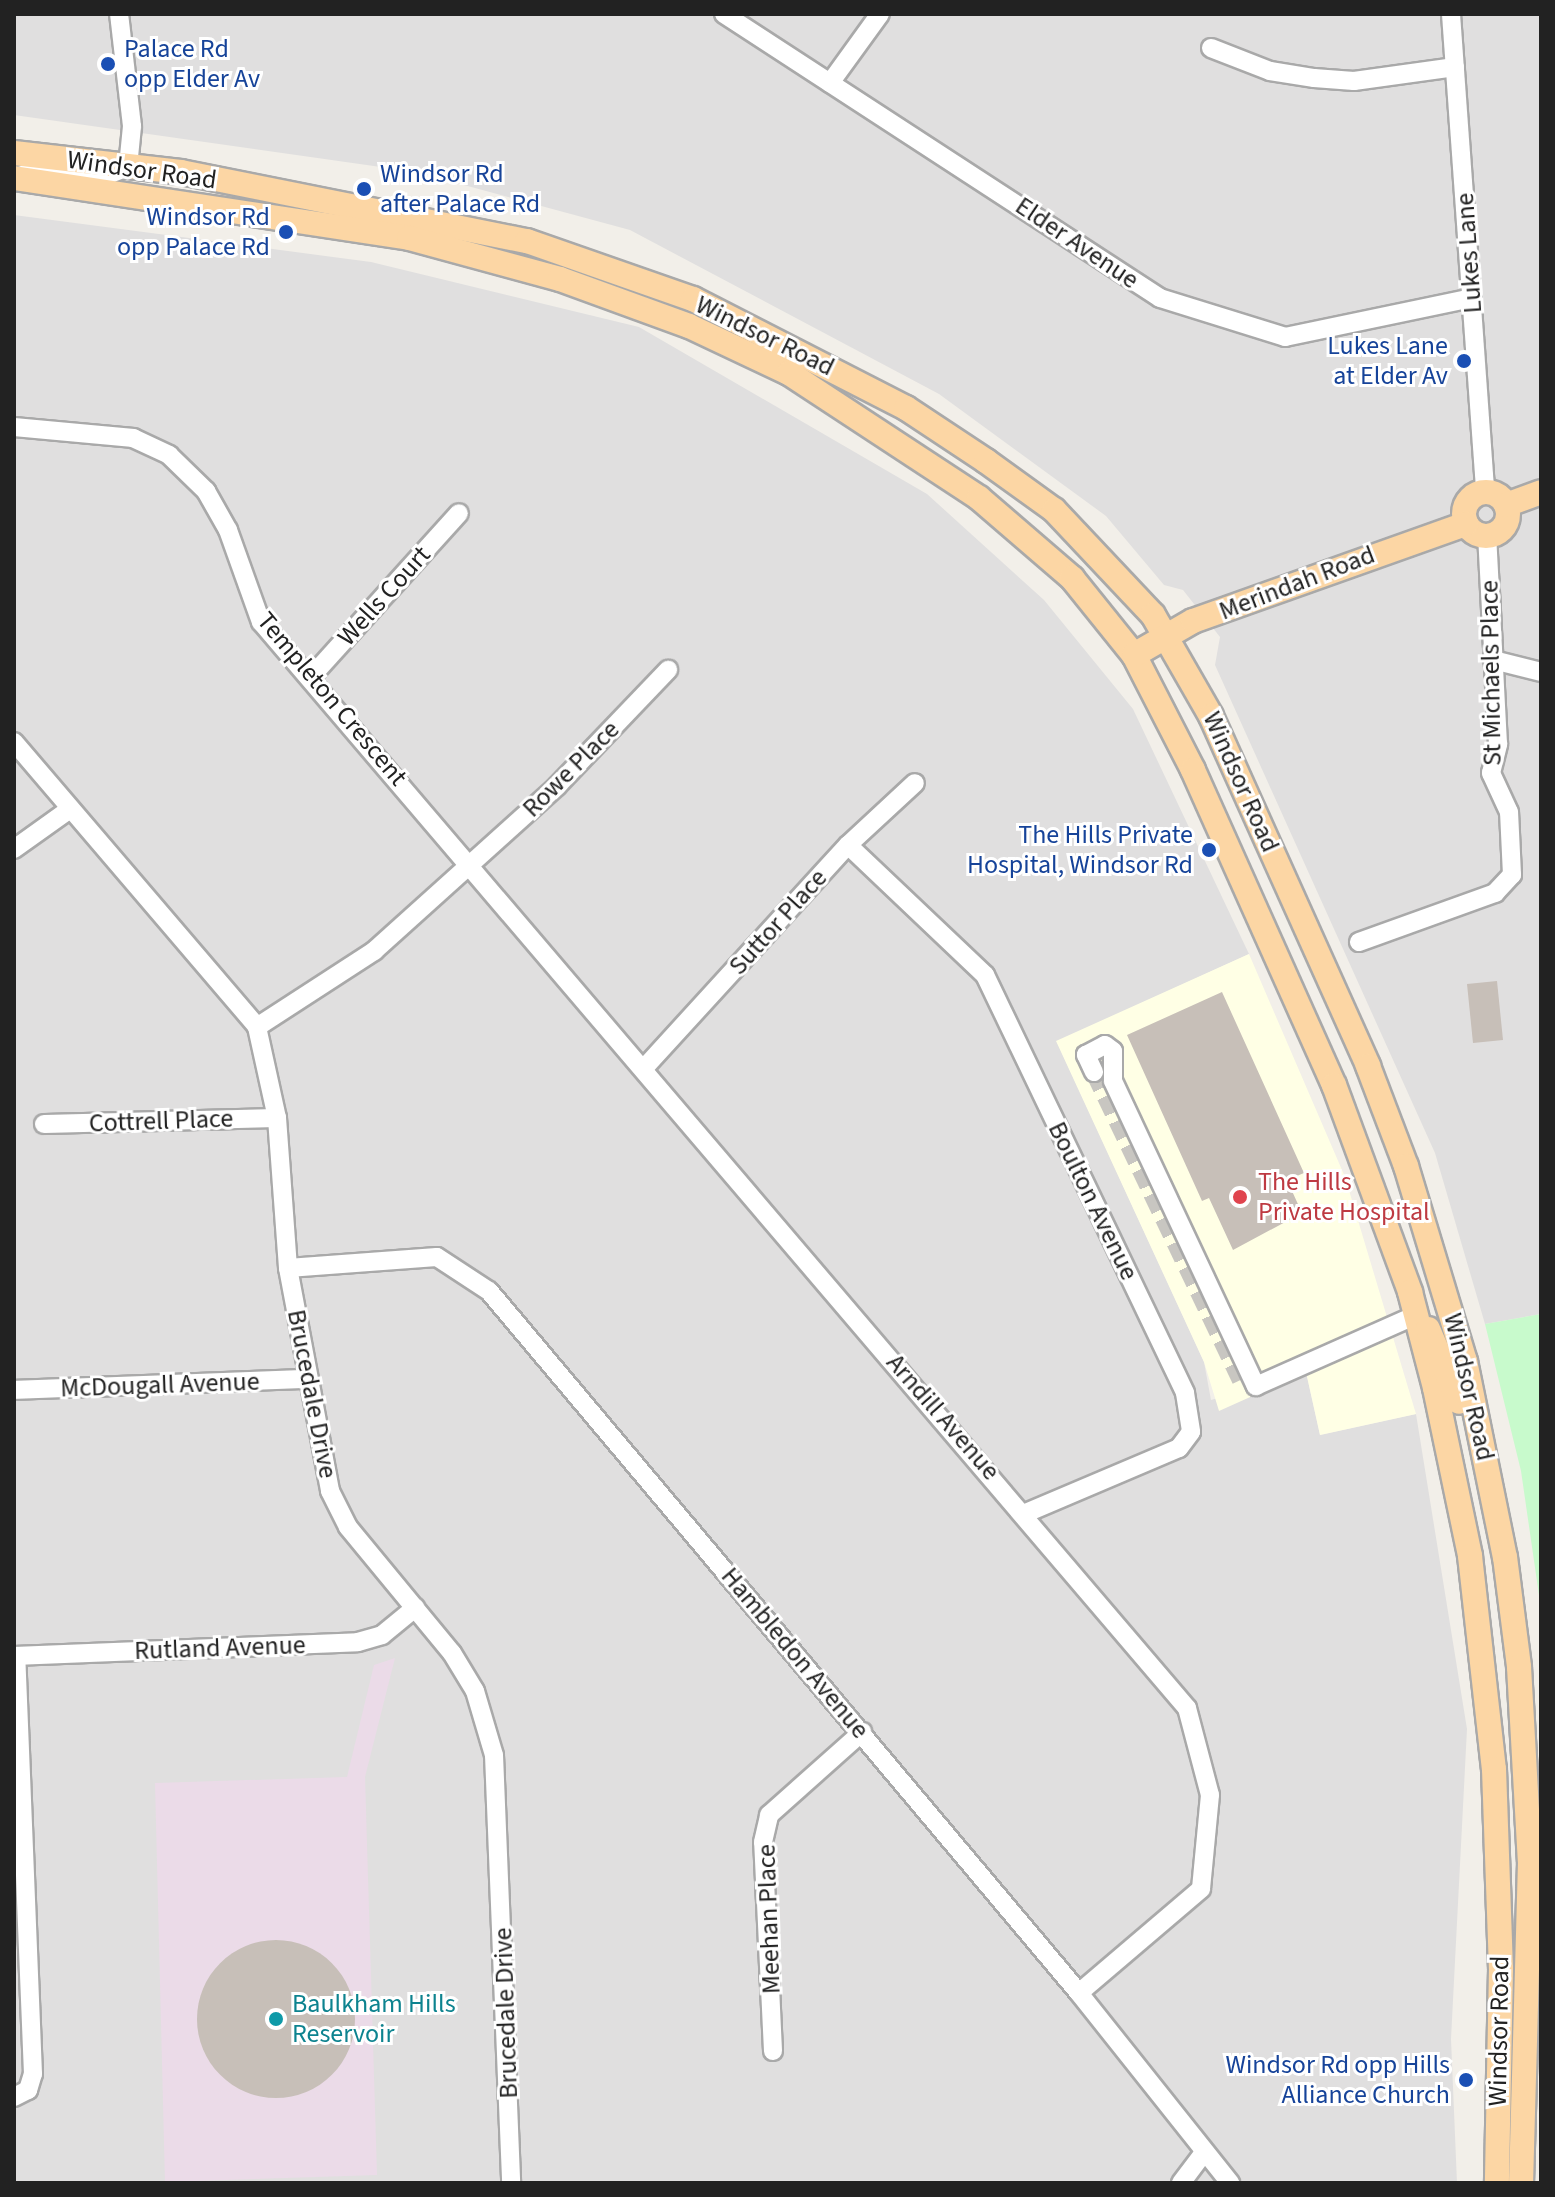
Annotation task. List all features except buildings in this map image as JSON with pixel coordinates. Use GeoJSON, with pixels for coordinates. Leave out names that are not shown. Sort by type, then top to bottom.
{"type":"FeatureCollection","features":[{"type":"Feature","properties":{"kind":"main road","name":"Windsor Road"},"geometry":{"type":"LineString","coordinates":[[14,153],[128,167],[527,241],[693,299],[906,408],[986,461],[1091,545],[1168,636],[1211,716],[1368,1066],[1423,1218],[1488,1464],[1513,1615],[1530,1862],[1521,2183]]}},
{"type":"Feature","properties":{"kind":"main road","name":"Windsor Road"},"geometry":{"type":"LineString","coordinates":[[14,178],[409,238],[560,279],[689,326],[800,379],[979,498],[1072,578],[1134,655],[1193,770],[1334,1085],[1416,1315],[1460,1502],[1488,1697],[1499,1872],[1497,2183]]}},
{"type":"Feature","properties":{"kind":"main road"},"geometry":{"type":"LineString","coordinates":[[1485,492],[1506,505],[1502,529],[1487,537],[1466,524],[1469,499],[1485,492]]}},
{"type":"Feature","properties":{"kind":"main road"},"geometry":{"type":"LineString","coordinates":[[1506,505],[1541,492]]}},
{"type":"Feature","properties":{"kind":"main road","name":"Merindah Road"},"geometry":{"type":"LineString","coordinates":[[1134,655],[1193,621],[1466,524]]}},
{"type":"Feature","properties":{"kind":"main road"},"geometry":{"type":"LineString","coordinates":[[1423,1218],[1424,1298],[1416,1315],[1441,1350],[1471,1445],[1488,1464]]}},
{"type":"Feature","properties":{"kind":"street"},"geometry":{"type":"LineString","coordinates":[[14,178],[40,169],[102,177],[128,167],[132,126],[119,14]]}},
{"type":"Feature","properties":{"kind":"street","name":"Elder Avenue"},"geometry":{"type":"LineString","coordinates":[[724,14],[1160,298],[1285,337],[1472,298]]}},
{"type":"Feature","properties":{"kind":"street"},"geometry":{"type":"LineString","coordinates":[[830,83],[880,14]]}},
{"type":"Feature","properties":{"kind":"street","name":"Lukes Lane"},"geometry":{"type":"LineString","coordinates":[[1451,14],[1485,492]]}},
{"type":"Feature","properties":{"kind":"street"},"geometry":{"type":"LineString","coordinates":[[1211,48],[1270,71],[1314,78],[1354,81],[1455,67]]}},
{"type":"Feature","properties":{"kind":"street","name":"Templeton Crescent"},"geometry":{"type":"LineString","coordinates":[[14,427],[133,438],[169,455],[206,491],[228,530],[261,622],[472,865]]}},
{"type":"Feature","properties":{"kind":"street","name":"Wells Court"},"geometry":{"type":"LineString","coordinates":[[310,678],[459,513]]}},
{"type":"Feature","properties":{"kind":"street","name":"St Michaels Place"},"geometry":{"type":"LineString","coordinates":[[1359,942],[1509,884],[1509,812],[1491,773],[1498,744],[1487,537]]}},
{"type":"Feature","properties":{"kind":"street"},"geometry":{"type":"LineString","coordinates":[[1493,660],[1541,672]]}},
{"type":"Feature","properties":{"kind":"street","name":"Rowe Place"},"geometry":{"type":"LineString","coordinates":[[257,1027],[374,951],[472,865],[668,670]]}},
{"type":"Feature","properties":{"kind":"street","name":"Brucedale Drive"},"geometry":{"type":"LineString","coordinates":[[14,742],[257,1027],[277,1118],[288,1268],[330,1491],[348,1527],[415,1608],[475,1691],[494,1755],[511,2183]]}},
{"type":"Feature","properties":{"kind":"street","name":"Suttor Place"},"geometry":{"type":"LineString","coordinates":[[646,1066],[848,845],[915,783]]}},
{"type":"Feature","properties":{"kind":"street"},"geometry":{"type":"LineString","coordinates":[[14,849],[70,809]]}},
{"type":"Feature","properties":{"kind":"street","name":"Boulton Avenue"},"geometry":{"type":"LineString","coordinates":[[848,845],[985,975],[1185,1393],[1191,1432],[1179,1448],[1026,1513]]}},
{"type":"Feature","properties":{"kind":"street","name":"Arndill Avenue"},"geometry":{"type":"LineString","coordinates":[[472,865],[1026,1513],[1187,1708],[1210,1795],[1201,1889],[1079,1993]]}},
{"type":"Feature","properties":{"kind":"street"},"geometry":{"type":"LineString","coordinates":[[1094,1072],[1086,1055],[1105,1045],[1117,1057],[1113,1081],[1256,1386],[1309,1358],[1416,1315]]}},
{"type":"Feature","properties":{"kind":"street","name":"Cottrell Place"},"geometry":{"type":"LineString","coordinates":[[44,1124],[277,1118]]}},
{"type":"Feature","properties":{"kind":"street","name":"Hambledon Avenue"},"geometry":{"type":"LineString","coordinates":[[288,1268],[437,1257],[459,1267],[489,1291],[1079,1993],[1230,2183]]}},
{"type":"Feature","properties":{"kind":"street"},"geometry":{"type":"LineString","coordinates":[[1263,1371],[1299,1355],[1309,1358]]}},
{"type":"Feature","properties":{"kind":"street","name":"McDougall Avenue"},"geometry":{"type":"LineString","coordinates":[[14,1390],[307,1379]]}},
{"type":"Feature","properties":{"kind":"street","name":"Rutland Avenue"},"geometry":{"type":"LineString","coordinates":[[15,1656],[358,1642],[382,1635],[415,1608]]}},
{"type":"Feature","properties":{"kind":"street"},"geometry":{"type":"LineString","coordinates":[[14,2097],[28,2090],[33,2074],[15,1656]]}},
{"type":"Feature","properties":{"kind":"street","name":"Meehan Place"},"geometry":{"type":"LineString","coordinates":[[773,2051],[763,1842],[769,1815],[862,1732]]}},
{"type":"Feature","properties":{"kind":"street"},"geometry":{"type":"LineString","coordinates":[[1181,2183],[1204,2153]]}},
{"type":"Feature","properties":{"kind":"shaded area"},"geometry":{"type":"Polygon","coordinates":[[[14,14],[1541,14],[1541,1314],[1485,1324],[1435,1153],[1215,665],[1220,637],[1183,590],[1164,585],[1106,516],[939,394],[630,230],[416,172],[14,115],[14,14]]]}},
{"type":"Feature","properties":{"kind":"shaded area"},"geometry":{"type":"Polygon","coordinates":[[[14,215],[371,262],[639,327],[927,494],[1044,600],[1133,709],[1249,954],[1057,1042],[1204,1362],[1211,1400],[1306,1372],[1320,1435],[1416,1414],[1467,1729],[1451,2039],[1457,2183],[14,2183],[14,215]]]}},
{"type":"Feature","properties":{"kind":"shaded area","name":"The Hills Private Hospital"},"geometry":{"type":"Polygon","coordinates":[[[1249,954],[1345,1177],[1416,1414],[1320,1435],[1306,1372],[1219,1411],[1204,1362],[1056,1041],[1249,954]]]}},
{"type":"Feature","properties":{"kind":"shaded area"},"geometry":{"type":"Polygon","coordinates":[[[395,1658],[365,1777],[377,2175],[165,2182],[155,1783],[347,1777],[374,1665],[395,1658]]]}},
{"type":"Feature","properties":{"kind":"green space"},"geometry":{"type":"Polygon","coordinates":[[[1541,1314],[1541,1609],[1521,1471],[1485,1324],[1541,1314]]]}},
{"type":"Feature","properties":{"kind":"tunnel"},"geometry":{"type":"LineString","coordinates":[[1094,1072],[1241,1380],[1263,1371]]}},
{"type":"Feature","properties":{"kind":"place","name":"Palace Rd opp Elder Av"},"geometry":{"type":"Point","coordinates":[108,64]}},
{"type":"Feature","properties":{"kind":"place","name":"Windsor Rd after Palace Rd"},"geometry":{"type":"Point","coordinates":[364,189]}},
{"type":"Feature","properties":{"kind":"place","name":"Windsor Rd opp Palace Rd"},"geometry":{"type":"Point","coordinates":[286,232]}},
{"type":"Feature","properties":{"kind":"place","name":"Lukes Lane at Elder Av"},"geometry":{"type":"Point","coordinates":[1464,361]}},
{"type":"Feature","properties":{"kind":"place","name":"The Hills Private Hospital, Windsor Rd"},"geometry":{"type":"Point","coordinates":[1209,850]}},
{"type":"Feature","properties":{"kind":"place","name":"The Hills Private Hospital"},"geometry":{"type":"Point","coordinates":[1240,1197]}},
{"type":"Feature","properties":{"kind":"place","name":"Baulkham Hills Reservoir"},"geometry":{"type":"Point","coordinates":[276,2019]}},
{"type":"Feature","properties":{"kind":"place","name":"Windsor Rd opp Hills Alliance Church"},"geometry":{"type":"Point","coordinates":[1466,2080]}}]}
